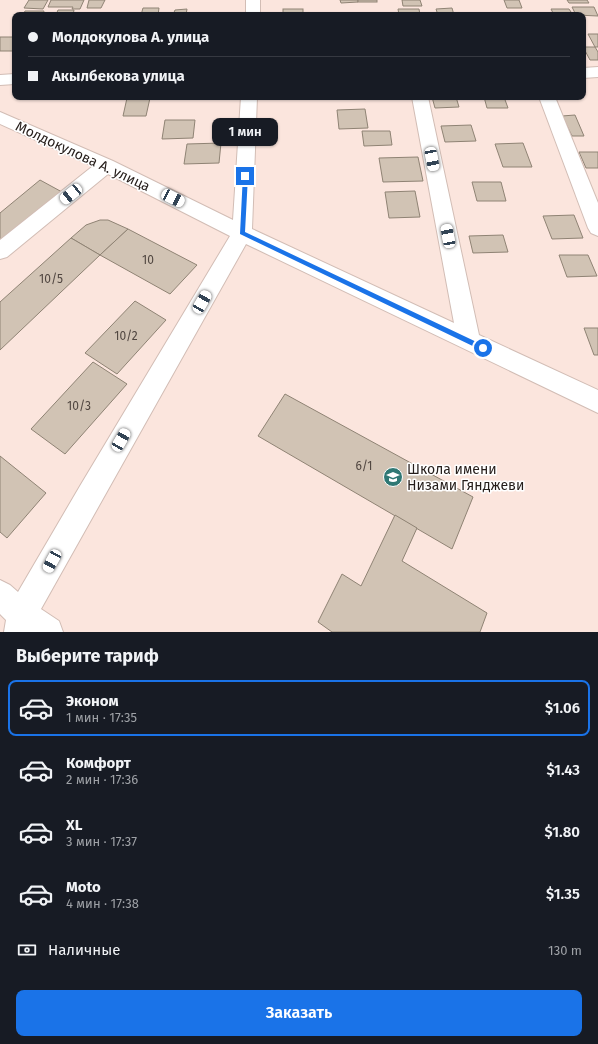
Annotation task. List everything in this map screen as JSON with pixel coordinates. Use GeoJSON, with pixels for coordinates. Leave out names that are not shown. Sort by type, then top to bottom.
{"type":"FeatureCollection","features":[{"type":"Feature","properties":{"kind":"street"},"geometry":{"type":"LineString","coordinates":[[253,12],[254,0]]}},
{"type":"Feature","properties":{"kind":"street"},"geometry":{"type":"LineString","coordinates":[[586,73],[598,72]]}},
{"type":"Feature","properties":{"kind":"street"},"geometry":{"type":"LineString","coordinates":[[0,80],[12,79]]}},
{"type":"Feature","properties":{"kind":"street"},"geometry":{"type":"LineString","coordinates":[[21,623],[89,495],[242,233],[249,100]]}},
{"type":"Feature","properties":{"kind":"street"},"geometry":{"type":"LineString","coordinates":[[421,100],[469,341]]}},
{"type":"Feature","properties":{"kind":"street"},"geometry":{"type":"LineString","coordinates":[[548,100],[598,228]]}},
{"type":"Feature","properties":{"kind":"street","name":"Молдокулова А. улица"},"geometry":{"type":"LineString","coordinates":[[0,117],[107,165],[242,233],[598,402]]}},
{"type":"Feature","properties":{"kind":"street"},"geometry":{"type":"LineString","coordinates":[[0,251],[107,165]]}},
{"type":"Feature","properties":{"kind":"street"},"geometry":{"type":"LineString","coordinates":[[0,595],[21,623],[48,632]]}},
{"type":"Feature","properties":{"kind":"building"},"geometry":{"type":"Polygon","coordinates":[[[29,0],[48,0],[43,9],[24,8],[29,0]]]}},
{"type":"Feature","properties":{"kind":"building"},"geometry":{"type":"Polygon","coordinates":[[[51,0],[84,0],[80,9],[72,9],[73,7],[48,7],[51,0]]]}},
{"type":"Feature","properties":{"kind":"building"},"geometry":{"type":"Polygon","coordinates":[[[89,0],[105,0],[101,8],[87,8],[89,0]]]}},
{"type":"Feature","properties":{"kind":"building"},"geometry":{"type":"Polygon","coordinates":[[[340,0],[358,0],[358,2],[341,3],[340,0]]]}},
{"type":"Feature","properties":{"kind":"building"},"geometry":{"type":"Polygon","coordinates":[[[358,0],[377,0],[377,2],[358,2],[358,0]]]}},
{"type":"Feature","properties":{"kind":"building"},"geometry":{"type":"Polygon","coordinates":[[[402,0],[420,0],[422,6],[403,6],[402,0]]]}},
{"type":"Feature","properties":{"kind":"building"},"geometry":{"type":"Polygon","coordinates":[[[504,0],[519,0],[522,8],[507,8],[504,0]]]}},
{"type":"Feature","properties":{"kind":"building"},"geometry":{"type":"Polygon","coordinates":[[[567,0],[587,0],[589,3],[569,3],[567,0]]]}},
{"type":"Feature","properties":{"kind":"building"},"geometry":{"type":"Polygon","coordinates":[[[572,7],[594,7],[598,16],[586,15],[586,12],[574,12],[572,7]]]}},
{"type":"Feature","properties":{"kind":"building"},"geometry":{"type":"Polygon","coordinates":[[[143,8],[159,8],[158,12],[142,12],[143,8]]]}},
{"type":"Feature","properties":{"kind":"building"},"geometry":{"type":"Polygon","coordinates":[[[452,8],[453,12],[437,12],[436,9],[452,8]]]}},
{"type":"Feature","properties":{"kind":"building"},"geometry":{"type":"Polygon","coordinates":[[[187,9],[186,12],[174,12],[175,10],[187,9]]]}},
{"type":"Feature","properties":{"kind":"building"},"geometry":{"type":"Polygon","coordinates":[[[283,9],[303,9],[303,12],[283,12],[283,9]]]}},
{"type":"Feature","properties":{"kind":"building"},"geometry":{"type":"Polygon","coordinates":[[[398,9],[419,9],[420,12],[398,12],[398,9]]]}},
{"type":"Feature","properties":{"kind":"building"},"geometry":{"type":"Polygon","coordinates":[[[551,9],[569,9],[571,12],[552,12],[551,9]]]}},
{"type":"Feature","properties":{"kind":"building"},"geometry":{"type":"Polygon","coordinates":[[[58,10],[74,10],[74,12],[57,12],[58,10]]]}},
{"type":"Feature","properties":{"kind":"building"},"geometry":{"type":"Polygon","coordinates":[[[25,11],[44,11],[44,12],[25,11]]]}},
{"type":"Feature","properties":{"kind":"building"},"geometry":{"type":"Polygon","coordinates":[[[588,34],[598,34],[598,47],[595,47],[588,34]]]}},
{"type":"Feature","properties":{"kind":"building"},"geometry":{"type":"Polygon","coordinates":[[[0,37],[12,37],[12,51],[0,51],[0,37]]]}},
{"type":"Feature","properties":{"kind":"building"},"geometry":{"type":"Polygon","coordinates":[[[586,47],[595,47],[598,52],[598,60],[590,60],[586,53],[586,47]]]}},
{"type":"Feature","properties":{"kind":"building"},"geometry":{"type":"Polygon","coordinates":[[[127,100],[150,100],[146,116],[123,116],[127,100]]]}},
{"type":"Feature","properties":{"kind":"building"},"geometry":{"type":"Polygon","coordinates":[[[433,100],[457,100],[459,107],[435,108],[433,100]]]}},
{"type":"Feature","properties":{"kind":"building"},"geometry":{"type":"Polygon","coordinates":[[[485,100],[505,100],[508,108],[487,108],[485,100]]]}},
{"type":"Feature","properties":{"kind":"building"},"geometry":{"type":"Polygon","coordinates":[[[365,109],[368,128],[339,129],[337,110],[365,109]]]}},
{"type":"Feature","properties":{"kind":"building"},"geometry":{"type":"Polygon","coordinates":[[[575,115],[584,136],[572,136],[562,116],[575,115]]]}},
{"type":"Feature","properties":{"kind":"building"},"geometry":{"type":"Polygon","coordinates":[[[165,120],[195,120],[193,138],[162,139],[165,120]]]}},
{"type":"Feature","properties":{"kind":"building"},"geometry":{"type":"Polygon","coordinates":[[[471,125],[476,141],[445,142],[441,126],[471,125]]]}},
{"type":"Feature","properties":{"kind":"building"},"geometry":{"type":"Polygon","coordinates":[[[362,131],[390,131],[392,145],[364,146],[362,131]]]}},
{"type":"Feature","properties":{"kind":"building"},"geometry":{"type":"Polygon","coordinates":[[[221,143],[219,163],[184,164],[187,144],[221,143]]]}},
{"type":"Feature","properties":{"kind":"building"},"geometry":{"type":"Polygon","coordinates":[[[523,143],[532,167],[503,167],[495,144],[523,143]]]}},
{"type":"Feature","properties":{"kind":"building"},"geometry":{"type":"Polygon","coordinates":[[[579,152],[598,152],[598,168],[586,168],[579,152]]]}},
{"type":"Feature","properties":{"kind":"building"},"geometry":{"type":"Polygon","coordinates":[[[418,157],[423,181],[383,182],[379,158],[418,157]]]}},
{"type":"Feature","properties":{"kind":"building"},"geometry":{"type":"Polygon","coordinates":[[[40,180],[62,192],[0,243],[0,213],[40,180]]]}},
{"type":"Feature","properties":{"kind":"building"},"geometry":{"type":"Polygon","coordinates":[[[472,182],[501,182],[506,201],[477,201],[472,182]]]}},
{"type":"Feature","properties":{"kind":"building"},"geometry":{"type":"Polygon","coordinates":[[[415,191],[420,217],[389,218],[385,192],[415,191]]]}},
{"type":"Feature","properties":{"kind":"building"},"geometry":{"type":"Polygon","coordinates":[[[574,215],[583,238],[552,239],[543,216],[574,215]]]}},
{"type":"Feature","properties":{"kind":"building"},"geometry":{"type":"Polygon","coordinates":[[[100,220],[108,220],[128,229],[100,255],[71,238],[86,225],[100,220]]]}},
{"type":"Feature","properties":{"kind":"building"},"geometry":{"type":"Polygon","coordinates":[[[128,229],[197,265],[170,294],[100,255],[128,229]]]}},
{"type":"Feature","properties":{"kind":"building"},"geometry":{"type":"Polygon","coordinates":[[[503,235],[508,252],[473,253],[469,236],[503,235]]]}},
{"type":"Feature","properties":{"kind":"building"},"geometry":{"type":"Polygon","coordinates":[[[71,238],[100,255],[0,350],[0,302],[71,238]]]}},
{"type":"Feature","properties":{"kind":"building"},"geometry":{"type":"Polygon","coordinates":[[[559,255],[588,255],[597,276],[567,277],[559,255]]]}},
{"type":"Feature","properties":{"kind":"building"},"geometry":{"type":"Polygon","coordinates":[[[135,301],[166,320],[117,374],[85,353],[135,301]]]}},
{"type":"Feature","properties":{"kind":"building"},"geometry":{"type":"Polygon","coordinates":[[[584,328],[598,328],[598,355],[594,355],[584,328]]]}},
{"type":"Feature","properties":{"kind":"building"},"geometry":{"type":"Polygon","coordinates":[[[93,362],[127,384],[65,454],[31,429],[93,362]]]}},
{"type":"Feature","properties":{"kind":"building"},"geometry":{"type":"Polygon","coordinates":[[[285,394],[473,497],[452,549],[258,436],[285,394]]]}},
{"type":"Feature","properties":{"kind":"building"},"geometry":{"type":"Polygon","coordinates":[[[0,456],[46,493],[7,538],[0,532],[0,456]]]}},
{"type":"Feature","properties":{"kind":"building"},"geometry":{"type":"Polygon","coordinates":[[[395,515],[417,528],[402,561],[487,613],[480,632],[332,632],[318,622],[342,574],[361,586],[395,515]]]}},
{"type":"Feature","properties":{"kind":"place","name":"Школа имени Низами Гянджеви"},"geometry":{"type":"Point","coordinates":[393,477]}},
{"type":"Feature","properties":{"kind":"route"},"geometry":{"type":"LineString","coordinates":[[245,176],[242,233],[483,348]]}}]}
